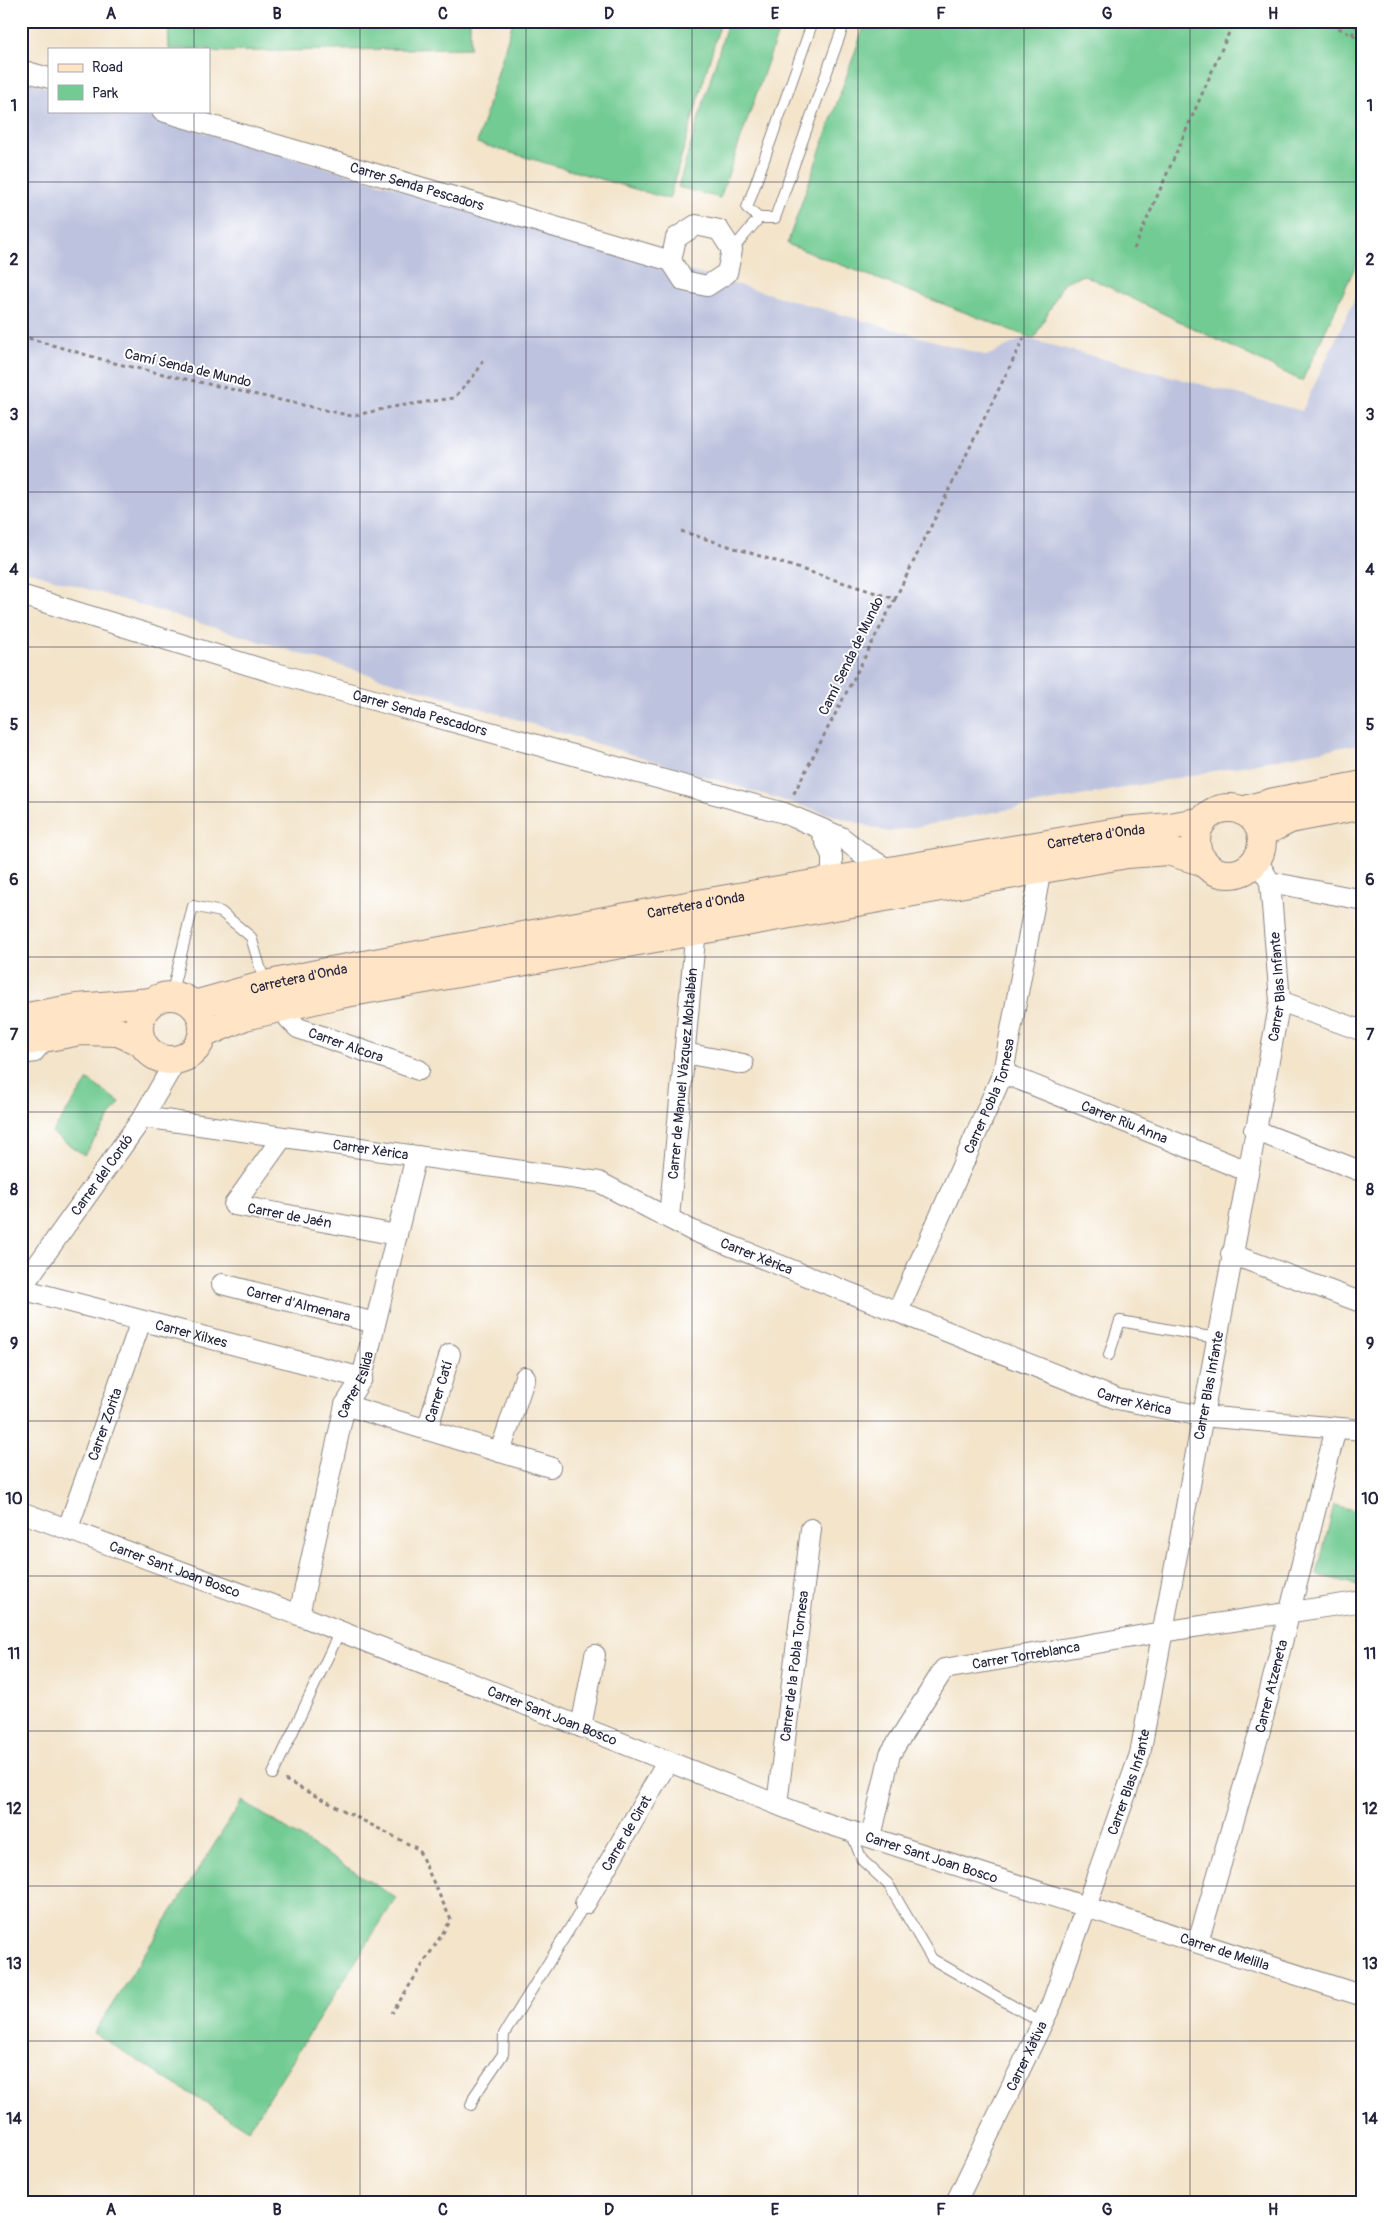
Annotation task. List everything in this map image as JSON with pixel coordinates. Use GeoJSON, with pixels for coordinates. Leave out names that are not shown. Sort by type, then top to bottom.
{"type":"FeatureCollection","features":[{"type":"Feature","properties":{"kind":"main road"},"geometry":{"type":"LineString","coordinates":[[1242,810],[1258,823],[1262,833],[1264,871],[1231,874],[1212,869],[1198,853],[1196,842],[1198,831],[1203,821],[1214,812],[1223,809],[1242,810],[1363,785]]}},
{"type":"Feature","properties":{"kind":"main road"},"geometry":{"type":"LineString","coordinates":[[1262,833],[1290,819],[1363,805]]}},
{"type":"Feature","properties":{"kind":"main road","name":"Carretera d'Onda"},"geometry":{"type":"LineString","coordinates":[[21,1018],[77,1008],[172,1001],[832,881],[1123,831],[1170,827],[1203,821]]}},
{"type":"Feature","properties":{"kind":"main road","name":"Carretera d'Onda"},"geometry":{"type":"LineString","coordinates":[[203,1034],[245,1016],[285,1005],[696,929],[1127,854],[1168,851],[1204,862]]}},
{"type":"Feature","properties":{"kind":"main road"},"geometry":{"type":"LineString","coordinates":[[172,1001],[200,1014],[203,1034],[193,1051],[176,1060],[156,1057],[141,1042],[138,1032],[139,1021],[143,1010],[172,1001]]}},
{"type":"Feature","properties":{"kind":"main road"},"geometry":{"type":"LineString","coordinates":[[21,1042],[81,1031],[118,1032],[141,1042]]}},
{"type":"Feature","properties":{"kind":"street"},"geometry":{"type":"LineString","coordinates":[[21,70],[48,78]]}},
{"type":"Feature","properties":{"kind":"street","name":"Carrer Senda Pescadors"},"geometry":{"type":"LineString","coordinates":[[165,112],[671,261]]}},
{"type":"Feature","properties":{"kind":"street"},"geometry":{"type":"LineString","coordinates":[[696,225],[719,230],[732,250],[727,273],[707,286],[684,281],[671,261],[676,238],[696,225]]}},
{"type":"Feature","properties":{"kind":"street","name":"Carrer Senda Pescadors"},"geometry":{"type":"LineString","coordinates":[[21,595],[272,672],[784,813],[841,837],[864,855],[892,871]]}},
{"type":"Feature","properties":{"kind":"street"},"geometry":{"type":"LineString","coordinates":[[820,829],[832,856],[832,881]]}},
{"type":"Feature","properties":{"kind":"street","name":"Carrer Pobla Tornesa"},"geometry":{"type":"LineString","coordinates":[[898,1311],[1003,1073],[1041,869]]}},
{"type":"Feature","properties":{"kind":"street"},"geometry":{"type":"LineString","coordinates":[[1264,871],[1363,900]]}},
{"type":"Feature","properties":{"kind":"street","name":"Carrer Blas Infante"},"geometry":{"type":"LineString","coordinates":[[1088,1906],[1140,1754],[1254,1130],[1280,1001],[1264,871]]}},
{"type":"Feature","properties":{"kind":"street","name":"Carrer de Manuel Vázquez Moltalbán"},"geometry":{"type":"LineString","coordinates":[[669,1218],[696,929]]}},
{"type":"Feature","properties":{"kind":"street"},"geometry":{"type":"LineString","coordinates":[[1280,1001],[1363,1031]]}},
{"type":"Feature","properties":{"kind":"street","name":"Carrer Alcora"},"geometry":{"type":"LineString","coordinates":[[285,1005],[289,1019],[298,1028],[419,1070]]}},
{"type":"Feature","properties":{"kind":"street"},"geometry":{"type":"LineString","coordinates":[[684,1053],[743,1064]]}},
{"type":"Feature","properties":{"kind":"street","name":"Carrer del Cordó"},"geometry":{"type":"LineString","coordinates":[[21,1288],[143,1117],[176,1060]]}},
{"type":"Feature","properties":{"kind":"street","name":"Carrer Riu Anna"},"geometry":{"type":"LineString","coordinates":[[1003,1073],[1247,1171]]}},
{"type":"Feature","properties":{"kind":"street","name":"Carrer Xèrica"},"geometry":{"type":"LineString","coordinates":[[143,1117],[600,1182],[691,1230],[1117,1399],[1202,1416],[1363,1430]]}},
{"type":"Feature","properties":{"kind":"street"},"geometry":{"type":"LineString","coordinates":[[1254,1130],[1363,1172]]}},
{"type":"Feature","properties":{"kind":"street","name":"Carrer de Jaén"},"geometry":{"type":"LineString","coordinates":[[282,1138],[234,1205],[397,1235]]}},
{"type":"Feature","properties":{"kind":"street","name":"Carrer Eslida"},"geometry":{"type":"LineString","coordinates":[[299,1615],[345,1405],[362,1378],[416,1156]]}},
{"type":"Feature","properties":{"kind":"street"},"geometry":{"type":"LineString","coordinates":[[1232,1254],[1363,1302]]}},
{"type":"Feature","properties":{"kind":"street","name":"Carrer d'Almenara"},"geometry":{"type":"LineString","coordinates":[[222,1284],[375,1323]]}},
{"type":"Feature","properties":{"kind":"street","name":"Carrer Xilxes"},"geometry":{"type":"LineString","coordinates":[[21,1288],[362,1378]]}},
{"type":"Feature","properties":{"kind":"street","name":"Carrer Zorita"},"geometry":{"type":"LineString","coordinates":[[68,1528],[141,1321]]}},
{"type":"Feature","properties":{"kind":"street","name":"Carrer Catí"},"geometry":{"type":"LineString","coordinates":[[427,1430],[450,1354]]}},
{"type":"Feature","properties":{"kind":"street"},"geometry":{"type":"LineString","coordinates":[[500,1452],[524,1377]]}},
{"type":"Feature","properties":{"kind":"street"},"geometry":{"type":"LineString","coordinates":[[345,1405],[550,1467]]}},
{"type":"Feature","properties":{"kind":"street","name":"Carrer Atzeneta"},"geometry":{"type":"LineString","coordinates":[[1198,1942],[1259,1734],[1336,1428]]}},
{"type":"Feature","properties":{"kind":"street","name":"Carrer Sant Joan Bosco"},"geometry":{"type":"LineString","coordinates":[[21,1512],[299,1615],[777,1804],[851,1831],[1088,1906]]}},
{"type":"Feature","properties":{"kind":"street","name":"Carrer de la Pobla Tornesa"},"geometry":{"type":"LineString","coordinates":[[777,1804],[811,1529]]}},
{"type":"Feature","properties":{"kind":"street","name":"Carrer Torreblanca"},"geometry":{"type":"LineString","coordinates":[[871,1837],[890,1754],[944,1670],[1162,1632],[1363,1601]]}},
{"type":"Feature","properties":{"kind":"street"},"geometry":{"type":"LineString","coordinates":[[581,1727],[595,1655]]}},
{"type":"Feature","properties":{"kind":"street","name":"Carrer de Cirat"},"geometry":{"type":"LineString","coordinates":[[585,1904],[668,1761]]}},
{"type":"Feature","properties":{"kind":"street","name":"Carrer de Melilla"},"geometry":{"type":"LineString","coordinates":[[1088,1906],[1363,1996]]}},
{"type":"Feature","properties":{"kind":"street","name":"Carrer Xàtiva"},"geometry":{"type":"LineString","coordinates":[[956,2202],[1052,2004],[1088,1906]]}},
{"type":"Feature","properties":{"kind":"lane"},"geometry":{"type":"LineString","coordinates":[[813,21],[747,208],[759,218],[775,218],[845,21]]}},
{"type":"Feature","properties":{"kind":"lane"},"geometry":{"type":"LineString","coordinates":[[732,250],[759,218]]}},
{"type":"Feature","properties":{"kind":"lane"},"geometry":{"type":"LineString","coordinates":[[172,1001],[193,906],[221,912],[252,937],[266,985]]}},
{"type":"Feature","properties":{"kind":"lane"},"geometry":{"type":"LineString","coordinates":[[21,1059],[36,1057],[55,1036]]}},
{"type":"Feature","properties":{"kind":"lane"},"geometry":{"type":"LineString","coordinates":[[1109,1355],[1120,1321],[1216,1338]]}},
{"type":"Feature","properties":{"kind":"lane"},"geometry":{"type":"LineString","coordinates":[[274,1774],[340,1631]]}},
{"type":"Feature","properties":{"kind":"lane"},"geometry":{"type":"LineString","coordinates":[[851,1831],[862,1860],[888,1884],[932,1959],[1042,2023]]}},
{"type":"Feature","properties":{"kind":"lane"},"geometry":{"type":"LineString","coordinates":[[471,2105],[475,2095],[503,2054],[504,2034],[585,1904]]}},
{"type":"Feature","properties":{"kind":"path"},"geometry":{"type":"LineString","coordinates":[[1134,249],[1234,21]]}},
{"type":"Feature","properties":{"kind":"path"},"geometry":{"type":"LineString","coordinates":[[1324,21],[1363,40]]}},
{"type":"Feature","properties":{"kind":"path"},"geometry":{"type":"LineString","coordinates":[[1352,34],[1358,21]]}},
{"type":"Feature","properties":{"kind":"path","name":"Camí Senda de Mundo"},"geometry":{"type":"LineString","coordinates":[[21,336],[118,364],[352,416],[392,407],[454,398],[477,372],[484,358]]}},
{"type":"Feature","properties":{"kind":"path"},"geometry":{"type":"LineString","coordinates":[[895,599],[1024,338]]}},
{"type":"Feature","properties":{"kind":"path","name":"Camí Senda de Mundo"},"geometry":{"type":"LineString","coordinates":[[681,531],[895,599],[784,813]]}},
{"type":"Feature","properties":{"kind":"path"},"geometry":{"type":"LineString","coordinates":[[274,1774],[418,1849],[451,1920],[392,2013]]}},
{"type":"Feature","properties":{"kind":"shaded area"},"geometry":{"type":"Polygon","coordinates":[[[21,80],[48,88],[48,112],[133,112],[987,356],[1024,338],[1302,411],[1363,281],[1363,743],[888,832],[21,569],[21,80]]]}},
{"type":"Feature","properties":{"kind":"green space"},"geometry":{"type":"Polygon","coordinates":[[[168,21],[470,21],[470,48],[210,52],[210,48],[169,48],[168,21]]]}},
{"type":"Feature","properties":{"kind":"green space"},"geometry":{"type":"Polygon","coordinates":[[[513,21],[721,21],[669,199],[477,143],[513,21]]]}},
{"type":"Feature","properties":{"kind":"green space"},"geometry":{"type":"Polygon","coordinates":[[[728,21],[782,21],[720,198],[678,187],[728,21]]]}},
{"type":"Feature","properties":{"kind":"green space"},"geometry":{"type":"Polygon","coordinates":[[[866,21],[1363,21],[1363,250],[1302,381],[1084,275],[1064,282],[1034,339],[787,244],[866,21]]]}},
{"type":"Feature","properties":{"kind":"green space"},"geometry":{"type":"Polygon","coordinates":[[[88,1080],[120,1102],[84,1155],[52,1133],[88,1080]]]}},
{"type":"Feature","properties":{"kind":"green space"},"geometry":{"type":"Polygon","coordinates":[[[1334,1505],[1363,1512],[1363,1586],[1317,1575],[1334,1505]]]}},
{"type":"Feature","properties":{"kind":"green space"},"geometry":{"type":"Polygon","coordinates":[[[242,1801],[396,1898],[248,2130],[94,2033],[242,1801]]]}}]}
